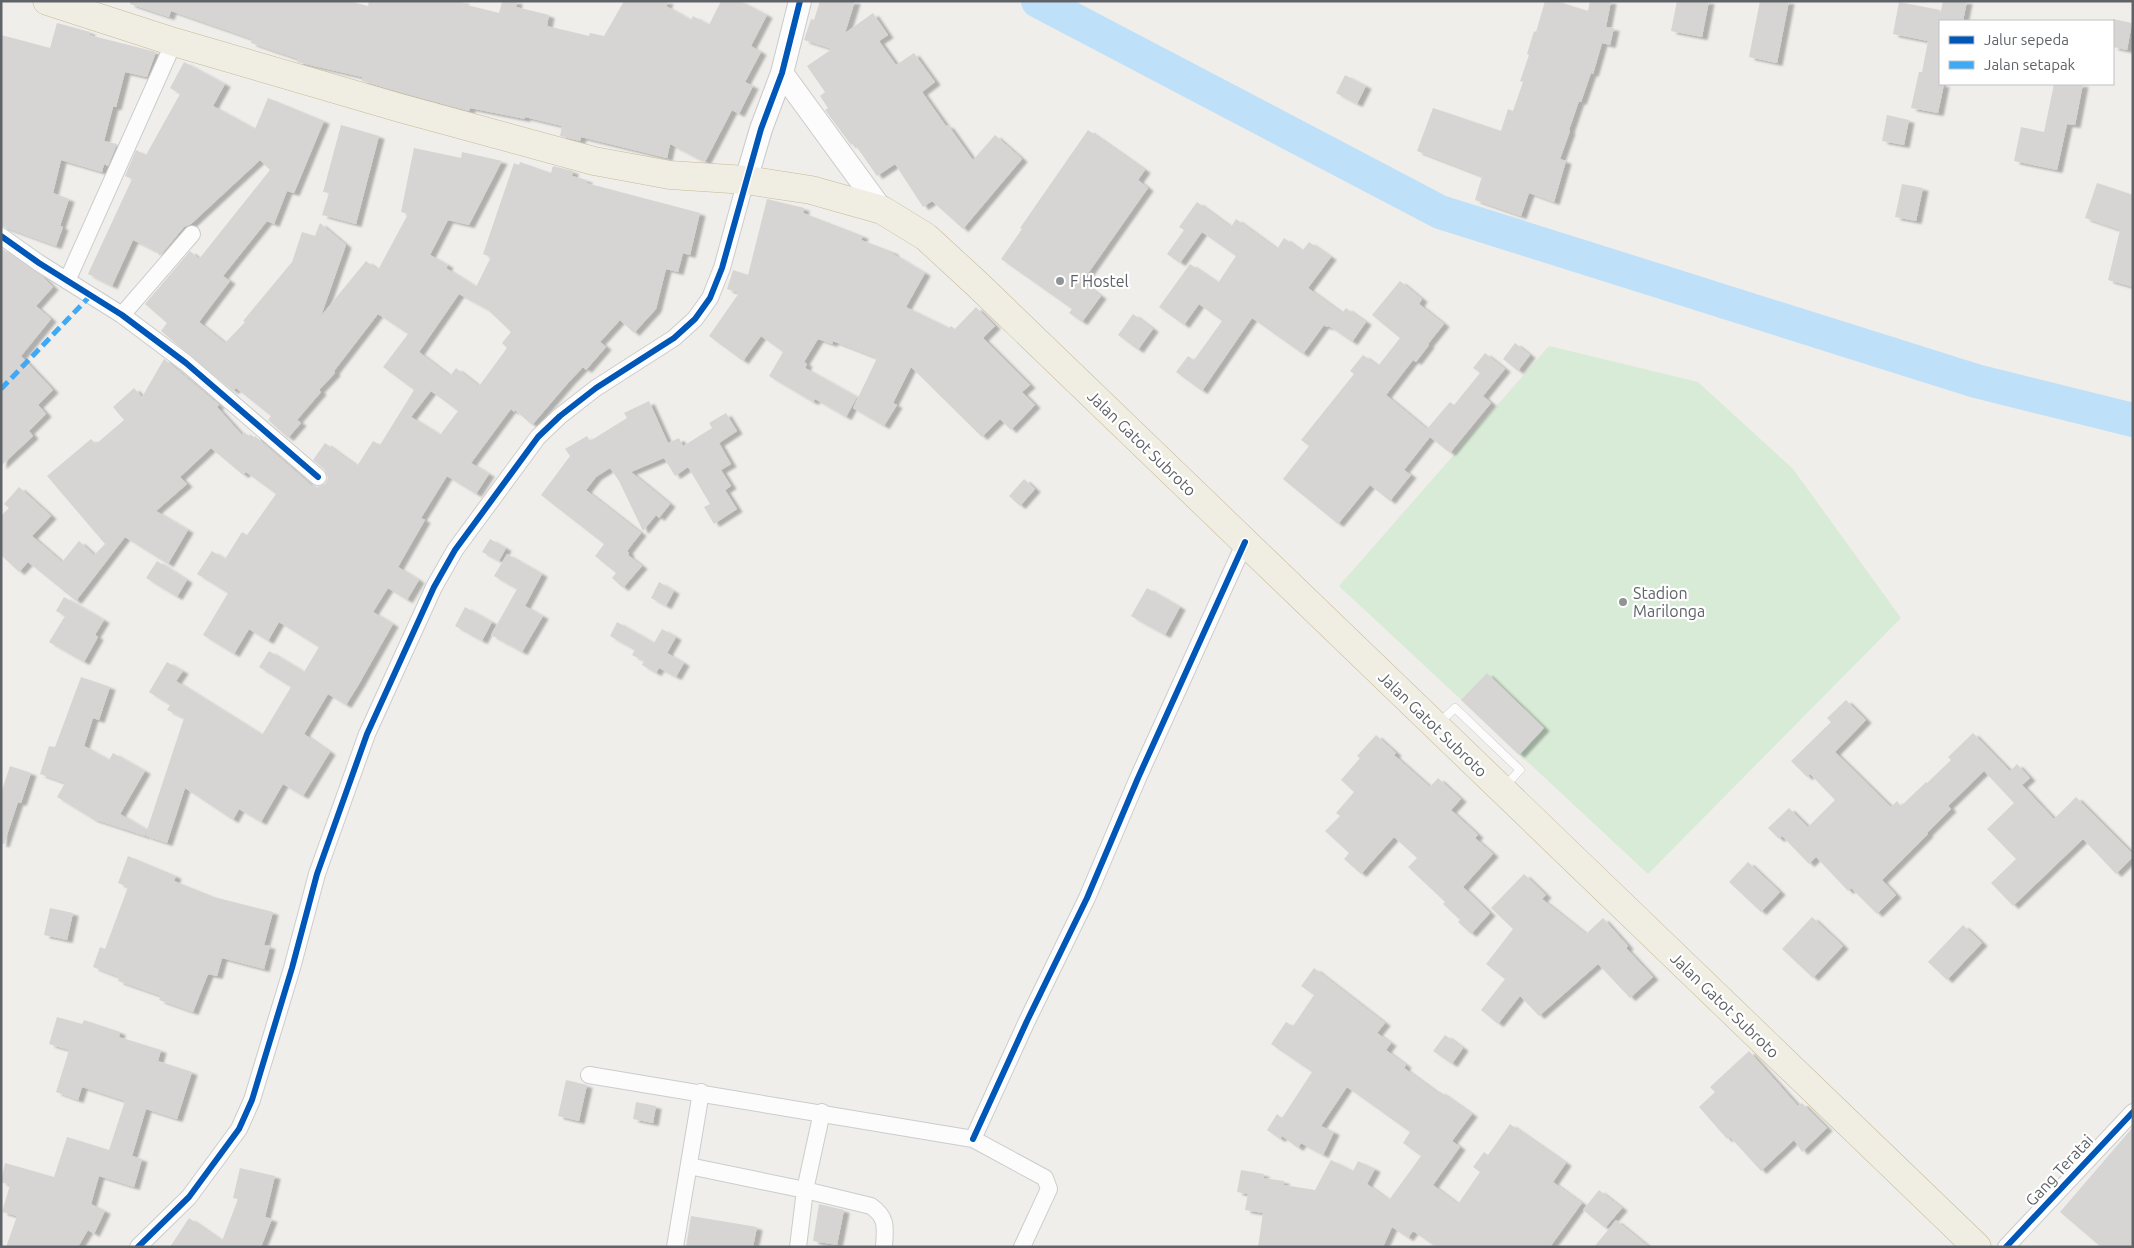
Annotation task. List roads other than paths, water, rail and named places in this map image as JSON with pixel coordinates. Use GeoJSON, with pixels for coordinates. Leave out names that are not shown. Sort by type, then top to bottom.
{"type":"FeatureCollection","features":[{"type":"Feature","properties":{"kind":"highway","name":"Jalan Gatot Subroto"},"geometry":{"type":"LineString","coordinates":[[47,1],[174,42],[400,108],[594,161],[670,175],[746,180],[811,190],[882,210],[926,237],[970,277],[1977,1247]]}},
{"type":"Feature","properties":{"kind":"street"},"geometry":{"type":"LineString","coordinates":[[138,1247],[189,1197],[229,1144],[246,1114],[252,1100],[292,968],[317,874],[341,804],[398,664],[434,587],[455,550],[538,437],[596,388],[674,338],[695,319],[710,298],[722,268],[761,129],[782,73],[800,1]]}},
{"type":"Feature","properties":{"kind":"street"},"geometry":{"type":"LineString","coordinates":[[67,281],[174,42]]}},
{"type":"Feature","properties":{"kind":"street"},"geometry":{"type":"LineString","coordinates":[[782,73],[882,210]]}},
{"type":"Feature","properties":{"kind":"street"},"geometry":{"type":"LineString","coordinates":[[122,315],[192,234]]}},
{"type":"Feature","properties":{"kind":"street"},"geometry":{"type":"LineString","coordinates":[[1,236],[39,263],[122,315],[186,363],[318,477]]}},
{"type":"Feature","properties":{"kind":"street"},"geometry":{"type":"LineString","coordinates":[[973,1139],[1027,1021],[1087,898],[1138,778],[1245,542]]}},
{"type":"Feature","properties":{"kind":"street"},"geometry":{"type":"LineString","coordinates":[[589,1075],[822,1112],[973,1139],[1045,1178],[1049,1189],[1022,1247]]}},
{"type":"Feature","properties":{"kind":"street"},"geometry":{"type":"LineString","coordinates":[[675,1247],[701,1092]]}},
{"type":"Feature","properties":{"kind":"street"},"geometry":{"type":"LineString","coordinates":[[798,1247],[805,1190],[822,1112]]}},
{"type":"Feature","properties":{"kind":"street","name":"Gang Teratai"},"geometry":{"type":"LineString","coordinates":[[2006,1247],[2133,1112]]}},
{"type":"Feature","properties":{"kind":"street"},"geometry":{"type":"LineString","coordinates":[[689,1166],[871,1206],[880,1212],[885,1227],[884,1247]]}},
{"type":"Feature","properties":{"kind":"waterway"},"geometry":{"type":"LineString","coordinates":[[1038,1],[1440,212],[1976,381],[2133,420]]}},
{"type":"Feature","properties":{"kind":"place","name":"F Hostel"},"geometry":{"type":"Point","coordinates":[1060,281]}},
{"type":"Feature","properties":{"kind":"place","name":"Stadion Marilonga"},"geometry":{"type":"Point","coordinates":[1623,602]}}]}
